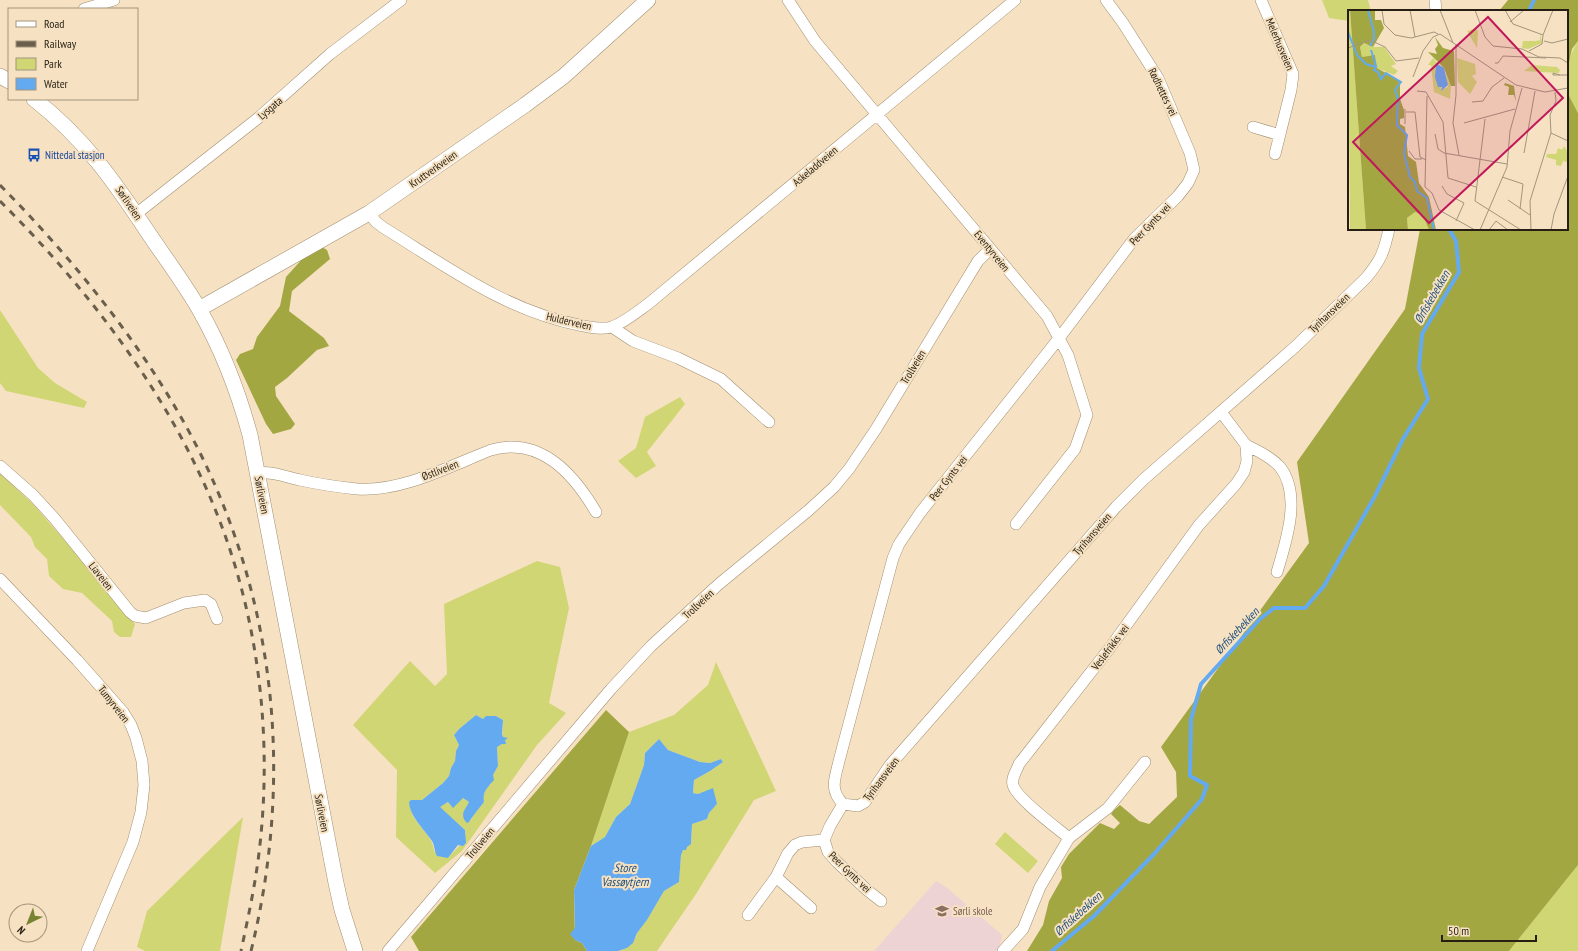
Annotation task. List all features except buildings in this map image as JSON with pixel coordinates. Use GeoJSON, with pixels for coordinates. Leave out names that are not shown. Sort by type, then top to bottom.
{"type":"FeatureCollection","features":[{"type":"Feature","properties":{"kind":"street"},"geometry":{"type":"LineString","coordinates":[[87,8],[114,0]]}},
{"type":"Feature","properties":{"kind":"street","name":"Lysgata"},"geometry":{"type":"LineString","coordinates":[[136,214],[257,119],[330,54],[401,0]]}},
{"type":"Feature","properties":{"kind":"street","name":"Kruttverkveien"},"geometry":{"type":"LineString","coordinates":[[199,309],[369,213],[525,105],[564,76],[648,0]]}},
{"type":"Feature","properties":{"kind":"street","name":"Eventyrveien"},"geometry":{"type":"LineString","coordinates":[[788,0],[816,41],[1047,316],[1068,355],[1087,415],[1075,449],[1016,524]]}},
{"type":"Feature","properties":{"kind":"street","name":"Askeladdveien"},"geometry":{"type":"LineString","coordinates":[[612,327],[632,316],[648,304],[1015,0]]}},
{"type":"Feature","properties":{"kind":"street","name":"Rødhettes vei"},"geometry":{"type":"LineString","coordinates":[[1106,0],[1123,23],[1158,78],[1190,153],[1194,170]]}},
{"type":"Feature","properties":{"kind":"street","name":"Melerhusveien"},"geometry":{"type":"LineString","coordinates":[[1261,0],[1293,74],[1291,90],[1275,154]]}},
{"type":"Feature","properties":{"kind":"street"},"geometry":{"type":"LineString","coordinates":[[1435,0],[1436,10]]}},
{"type":"Feature","properties":{"kind":"street","name":"Sørliveien"},"geometry":{"type":"LineString","coordinates":[[35,100],[83,143],[110,176],[199,309],[224,358],[237,391],[250,435],[258,473],[334,876],[342,910],[355,951]]}},
{"type":"Feature","properties":{"kind":"street"},"geometry":{"type":"LineString","coordinates":[[1253,127],[1280,135]]}},
{"type":"Feature","properties":{"kind":"street","name":"Peer Gynts vei"},"geometry":{"type":"LineString","coordinates":[[881,901],[837,862],[828,852],[824,840],[830,826],[843,804],[836,796],[834,786],[839,761],[896,551],[920,513],[1060,338],[1134,238],[1178,196],[1188,183],[1194,170]]}},
{"type":"Feature","properties":{"kind":"street","name":"Hulderveien"},"geometry":{"type":"LineString","coordinates":[[369,213],[376,222],[384,228],[473,283],[508,302],[536,314],[573,324],[592,328],[612,327]]}},
{"type":"Feature","properties":{"kind":"street","name":"Tyrihansveien"},"geometry":{"type":"LineString","coordinates":[[843,804],[858,806],[865,802],[890,765],[1116,506],[1144,479],[1296,346],[1366,278],[1375,267],[1385,249],[1389,230]]}},
{"type":"Feature","properties":{"kind":"street","name":"Trollveien"},"geometry":{"type":"LineString","coordinates":[[388,951],[611,688],[638,660],[728,576],[809,510],[834,487],[849,469],[876,429],[978,261],[990,249]]}},
{"type":"Feature","properties":{"kind":"street"},"geometry":{"type":"LineString","coordinates":[[612,327],[633,341],[678,358],[721,379],[769,422]]}},
{"type":"Feature","properties":{"kind":"street"},"geometry":{"type":"LineString","coordinates":[[1221,412],[1246,445],[1264,454],[1280,467],[1288,481],[1291,500],[1287,538],[1276,572]]}},
{"type":"Feature","properties":{"kind":"street","name":"Veslefrikks vei"},"geometry":{"type":"LineString","coordinates":[[1069,838],[1022,799],[1013,785],[1014,776],[1019,764],[1109,649],[1199,525],[1240,478],[1244,472],[1247,461],[1246,445]]}},
{"type":"Feature","properties":{"kind":"street","name":"Østliveien"},"geometry":{"type":"LineString","coordinates":[[258,473],[273,473],[300,480],[345,487],[381,489],[423,477],[501,447],[522,447],[540,453],[556,463],[576,482],[596,512]]}},
{"type":"Feature","properties":{"kind":"street","name":"Liaveien"},"geometry":{"type":"LineString","coordinates":[[0,466],[33,495],[55,519],[130,612],[135,616],[146,618],[184,603],[205,600],[211,604],[217,619]]}},
{"type":"Feature","properties":{"kind":"street","name":"Tumyrveien"},"geometry":{"type":"LineString","coordinates":[[0,579],[78,660],[123,712],[131,725],[142,760],[144,785],[141,812],[133,842],[87,951]]}},
{"type":"Feature","properties":{"kind":"street"},"geometry":{"type":"LineString","coordinates":[[1003,951],[1023,929],[1040,887],[1069,838],[1108,808],[1145,762]]}},
{"type":"Feature","properties":{"kind":"street","name":"Peer Gynts vei"},"geometry":{"type":"LineString","coordinates":[[748,915],[776,877],[788,853],[795,845],[802,842],[824,840]]}},
{"type":"Feature","properties":{"kind":"street"},"geometry":{"type":"LineString","coordinates":[[776,877],[811,908]]}},
{"type":"Feature","properties":{"kind":"shaded area"},"geometry":{"type":"Polygon","coordinates":[[[1508,0],[1578,0],[1578,41],[1572,49],[1568,67],[1568,10],[1500,10],[1508,0]]]}},
{"type":"Feature","properties":{"kind":"shaded area"},"geometry":{"type":"Polygon","coordinates":[[[1568,94],[1578,113],[1578,865],[1509,951],[1027,951],[1043,925],[1049,901],[1062,878],[1061,867],[1069,854],[1100,823],[1114,829],[1120,823],[1111,814],[1120,805],[1139,821],[1149,824],[1177,797],[1176,772],[1161,747],[1309,543],[1297,462],[1405,309],[1420,230],[1568,230],[1568,94]]]}},
{"type":"Feature","properties":{"kind":"shaded area"},"geometry":{"type":"Polygon","coordinates":[[[320,246],[327,250],[330,259],[292,291],[289,311],[324,338],[329,346],[317,350],[275,387],[276,396],[295,424],[291,429],[273,434],[266,424],[236,360],[240,354],[253,349],[257,337],[280,306],[286,277],[304,257],[320,246]]]}},
{"type":"Feature","properties":{"kind":"shaded area"},"geometry":{"type":"Polygon","coordinates":[[[606,710],[629,732],[591,846],[574,890],[575,940],[582,943],[587,951],[419,951],[411,937],[606,710]]]}},
{"type":"Feature","properties":{"kind":"shaded area","name":"Sørli skole"},"geometry":{"type":"Polygon","coordinates":[[[936,881],[946,887],[1002,935],[999,951],[874,951],[936,881]]]}},
{"type":"Feature","properties":{"kind":"green space"},"geometry":{"type":"Polygon","coordinates":[[[1322,0],[1368,0],[1371,10],[1348,10],[1348,21],[1329,18],[1322,0]]]}},
{"type":"Feature","properties":{"kind":"green space"},"geometry":{"type":"Polygon","coordinates":[[[1578,41],[1578,113],[1568,92],[1568,66],[1578,41]]]}},
{"type":"Feature","properties":{"kind":"green space"},"geometry":{"type":"Polygon","coordinates":[[[0,310],[38,368],[55,383],[87,402],[84,408],[6,391],[0,383],[0,310]]]}},
{"type":"Feature","properties":{"kind":"green space"},"geometry":{"type":"Polygon","coordinates":[[[680,397],[685,404],[647,452],[656,466],[636,478],[618,461],[636,448],[645,417],[680,397]]]}},
{"type":"Feature","properties":{"kind":"green space"},"geometry":{"type":"Polygon","coordinates":[[[0,473],[33,504],[135,624],[131,637],[120,637],[114,632],[112,621],[82,593],[63,589],[49,576],[47,559],[35,547],[31,537],[0,505],[0,473]]]}},
{"type":"Feature","properties":{"kind":"green space"},"geometry":{"type":"Polygon","coordinates":[[[537,561],[560,567],[569,608],[549,703],[566,713],[537,745],[462,851],[435,873],[396,837],[397,770],[353,725],[410,661],[435,686],[447,674],[444,604],[537,561]],[[476,715],[454,735],[459,745],[449,776],[443,783],[422,800],[411,800],[413,816],[431,840],[434,851],[448,858],[465,838],[465,830],[439,807],[449,802],[450,805],[456,804],[463,798],[469,802],[467,806],[471,821],[472,817],[484,802],[483,797],[487,787],[491,784],[493,775],[498,766],[497,747],[502,744],[503,720],[496,716],[483,719],[476,715]]]}},
{"type":"Feature","properties":{"kind":"green space"},"geometry":{"type":"Polygon","coordinates":[[[716,662],[776,791],[754,800],[696,894],[657,951],[618,951],[627,948],[636,937],[637,933],[647,920],[664,891],[679,882],[681,854],[683,850],[691,844],[692,824],[707,819],[709,813],[717,804],[705,792],[698,794],[693,793],[694,780],[723,762],[721,759],[710,763],[700,762],[668,750],[659,739],[645,753],[644,765],[630,804],[616,817],[605,837],[591,846],[629,732],[674,715],[708,685],[716,662]]]}},
{"type":"Feature","properties":{"kind":"green space"},"geometry":{"type":"Polygon","coordinates":[[[243,817],[220,951],[145,951],[137,947],[147,911],[243,817]]]}},
{"type":"Feature","properties":{"kind":"green space"},"geometry":{"type":"Polygon","coordinates":[[[1005,832],[1038,861],[1028,873],[995,844],[1005,832]]]}},
{"type":"Feature","properties":{"kind":"green space"},"geometry":{"type":"Polygon","coordinates":[[[1578,865],[1578,951],[1509,951],[1578,865]]]}},
{"type":"Feature","properties":{"kind":"water"},"geometry":{"type":"Polygon","coordinates":[[[476,715],[483,719],[486,716],[496,716],[503,720],[502,734],[503,737],[508,738],[505,740],[506,744],[502,744],[497,747],[498,766],[493,775],[494,780],[485,792],[484,802],[469,822],[467,823],[463,815],[469,802],[463,798],[453,808],[448,802],[440,807],[465,830],[466,843],[463,846],[458,845],[448,858],[437,856],[432,841],[412,813],[409,802],[411,800],[422,800],[443,783],[449,776],[459,745],[454,735],[476,715]]]}},
{"type":"Feature","properties":{"kind":"water","name":"Store Vassøytjern"},"geometry":{"type":"Polygon","coordinates":[[[659,739],[668,750],[700,762],[710,763],[721,759],[723,762],[694,780],[693,793],[698,794],[713,788],[717,804],[709,813],[707,819],[692,824],[691,844],[686,850],[683,850],[681,855],[679,882],[664,891],[647,920],[637,933],[633,943],[627,948],[618,951],[587,951],[582,943],[575,940],[570,934],[575,928],[574,890],[591,846],[605,837],[616,817],[630,804],[644,765],[645,753],[659,739]]]}},
{"type":"Feature","properties":{"kind":"waterway","name":"Ørfiskebekken"},"geometry":{"type":"LineString","coordinates":[[1529,10],[1534,0]]}},
{"type":"Feature","properties":{"kind":"waterway","name":"Ørfiskebekken"},"geometry":{"type":"LineString","coordinates":[[1052,951],[1094,916],[1155,853],[1202,799],[1207,785],[1190,776],[1191,719],[1201,684],[1260,619],[1274,608],[1305,608],[1324,586],[1375,496],[1403,439],[1428,399],[1419,368],[1422,334],[1459,272],[1456,241],[1450,230]]}},
{"type":"Feature","properties":{"kind":"railway"},"geometry":{"type":"LineString","coordinates":[[0,185],[58,247],[113,315],[139,351],[185,424],[204,461],[229,520],[248,580],[262,640],[271,702],[274,764],[271,826],[264,889],[251,951]]}},
{"type":"Feature","properties":{"kind":"railway"},"geometry":{"type":"LineString","coordinates":[[0,201],[64,270],[123,344],[150,384],[174,424],[196,466],[215,509],[230,550],[252,635],[259,678],[263,722],[263,810],[259,853],[241,951]]}},
{"type":"Feature","properties":{"kind":"place","name":"Nittedal stasjon"},"geometry":{"type":"Point","coordinates":[34,155]}},
{"type":"Feature","properties":{"kind":"place","name":"Sørli skole"},"geometry":{"type":"Point","coordinates":[942,911]}}]}
